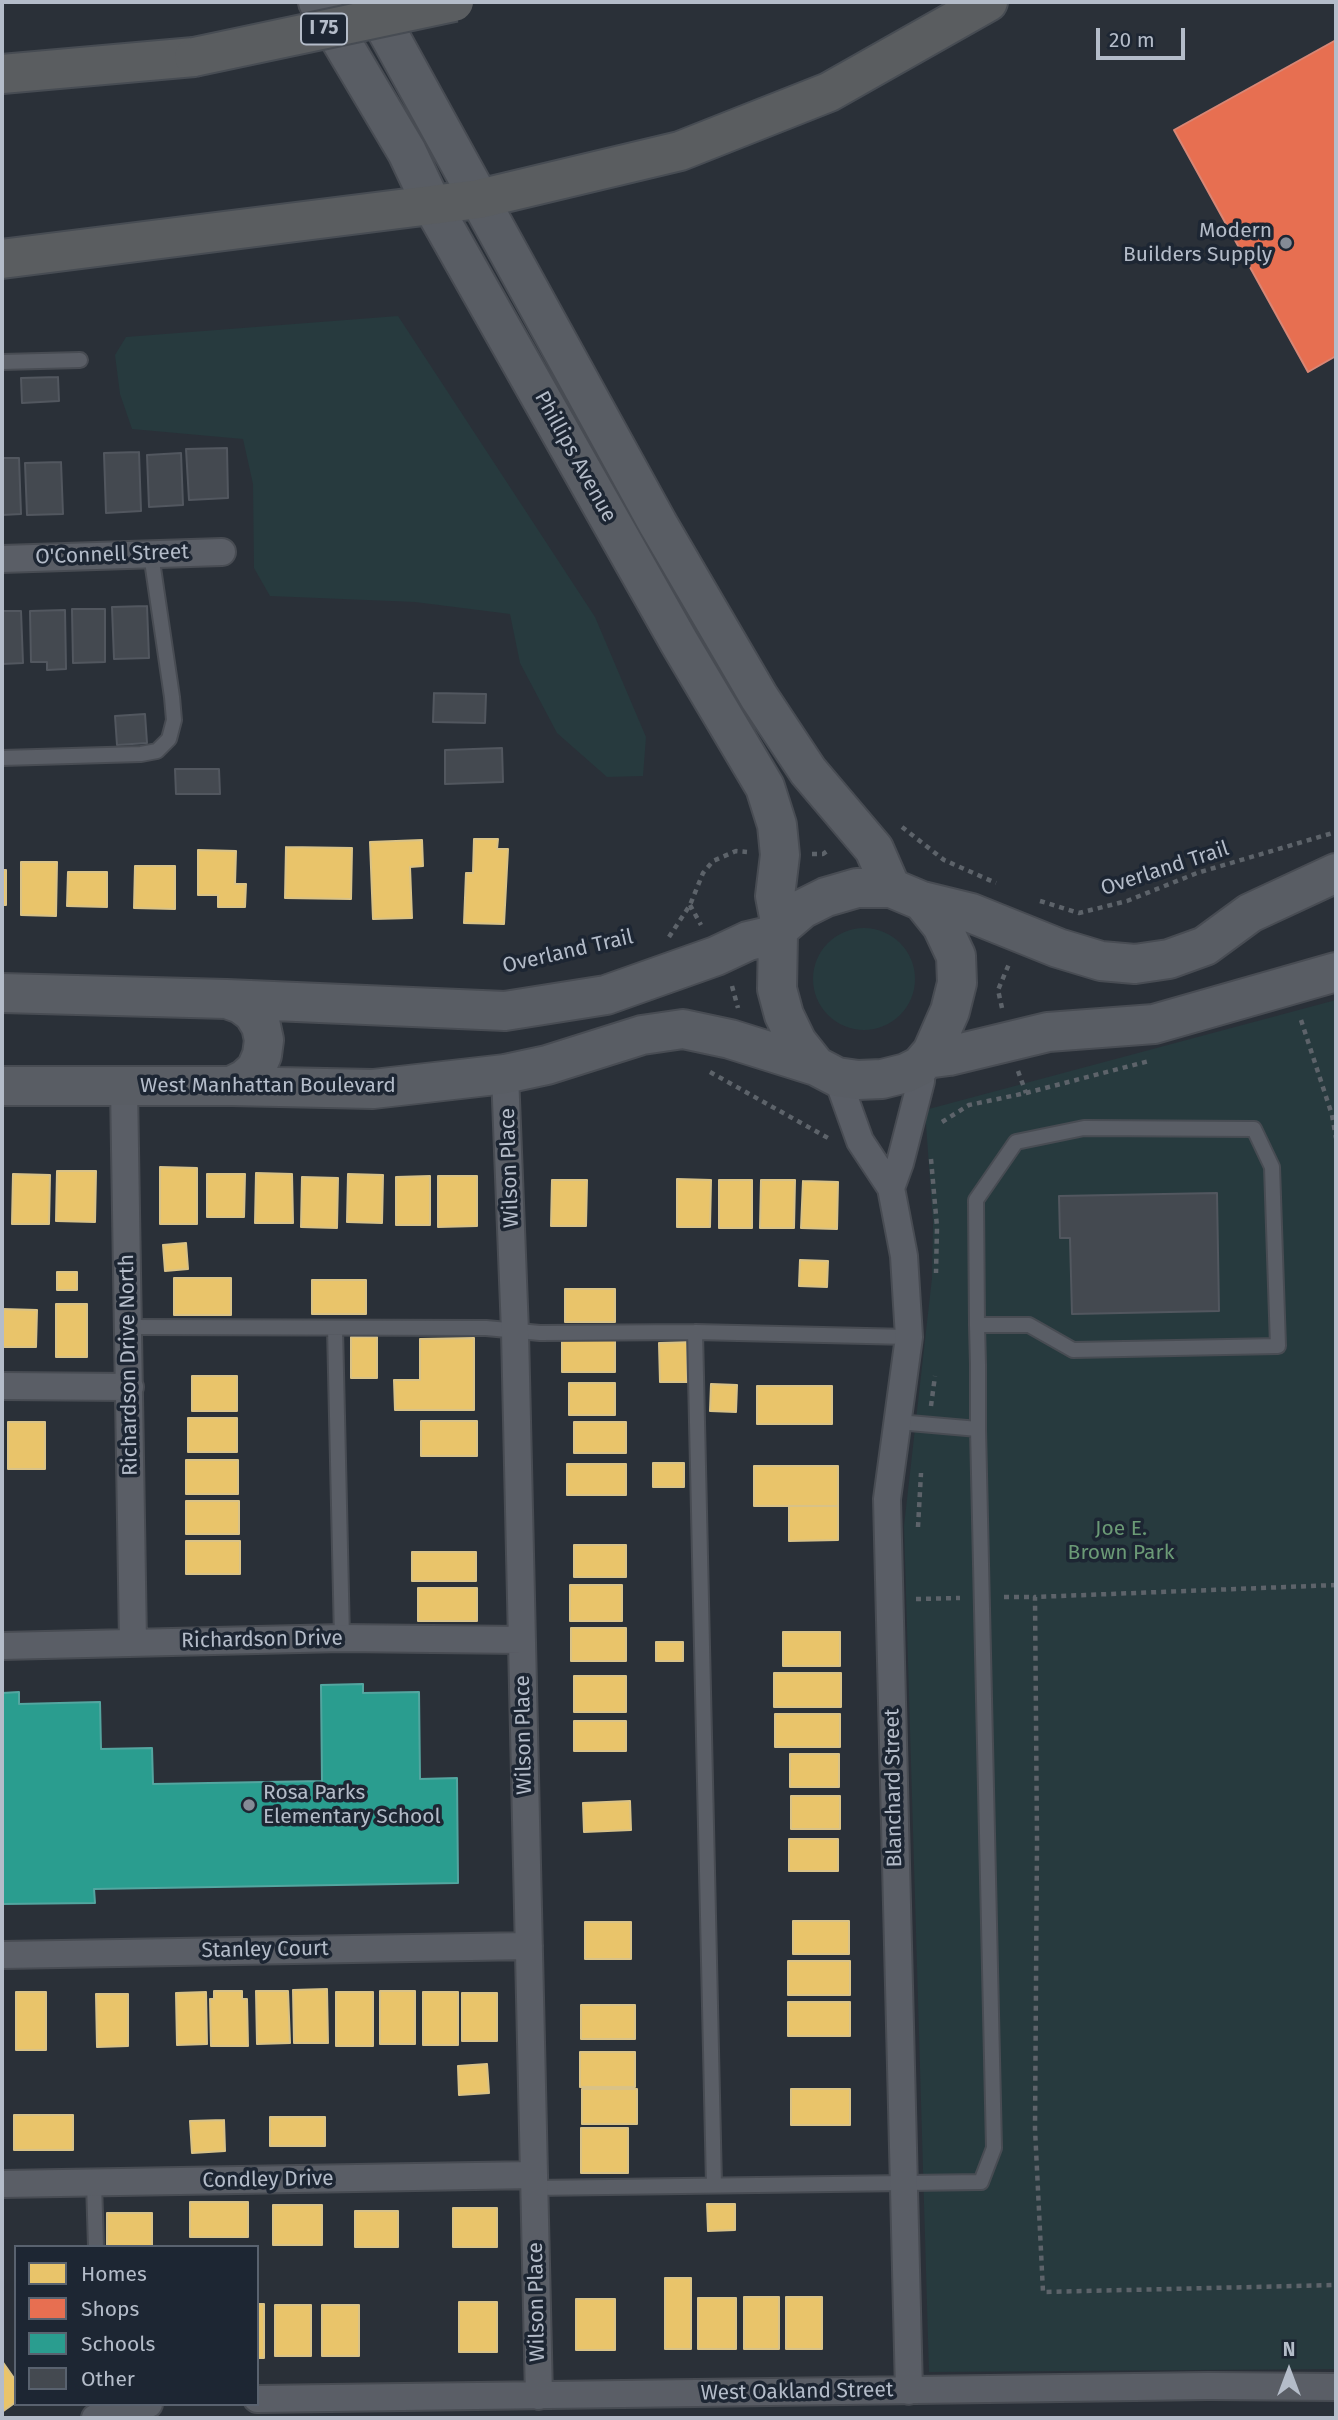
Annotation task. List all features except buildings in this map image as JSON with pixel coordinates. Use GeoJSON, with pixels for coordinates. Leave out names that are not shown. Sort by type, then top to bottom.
{"type":"FeatureCollection","features":[{"type":"Feature","properties":{"kind":"highway","name":"I 75"},"geometry":{"type":"LineString","coordinates":[[2,74],[194,57],[454,2]]}},
{"type":"Feature","properties":{"kind":"highway"},"geometry":{"type":"LineString","coordinates":[[2,259],[479,199],[680,151],[829,92],[988,2]]}},
{"type":"Feature","properties":{"kind":"main road","name":"Phillips Avenue"},"geometry":{"type":"LineString","coordinates":[[318,2],[407,152],[432,205],[679,642],[765,787],[777,825],[780,855],[775,896],[780,931]]}},
{"type":"Feature","properties":{"kind":"main road"},"geometry":{"type":"LineString","coordinates":[[372,2],[658,524],[759,697],[808,771],[874,849],[907,894],[942,926],[956,956],[957,984],[945,1024],[932,1052],[923,1062],[906,1073],[882,1079],[858,1080],[826,1071],[797,1042],[784,1015],[777,989],[780,931]]}},
{"type":"Feature","properties":{"kind":"main road"},"geometry":{"type":"LineString","coordinates":[[2,993],[505,1011],[606,995],[780,931],[802,909],[826,897],[856,888],[907,894],[971,912],[1027,916],[1058,948],[1101,961],[1135,964],[1169,959],[1205,946],[1250,912],[1336,873]]}},
{"type":"Feature","properties":{"kind":"main road"},"geometry":{"type":"LineString","coordinates":[[923,1062],[949,1056],[1012,1052],[1048,1031],[1154,1024],[1336,972]]}},
{"type":"Feature","properties":{"kind":"main road"},"geometry":{"type":"LineString","coordinates":[[227,999],[241,1004],[253,1013],[261,1026],[264,1040],[256,1069],[231,1086]]}},
{"type":"Feature","properties":{"kind":"main road","name":"West Manhattan Boulevard"},"geometry":{"type":"LineString","coordinates":[[2,1086],[373,1089],[505,1074],[547,1065],[642,1035],[683,1029],[730,1039],[826,1071]]}},
{"type":"Feature","properties":{"kind":"street","name":"O'Connell Street"},"geometry":{"type":"LineString","coordinates":[[2,559],[222,552]]}},
{"type":"Feature","properties":{"kind":"street"},"geometry":{"type":"LineString","coordinates":[[891,1188],[921,1081],[923,1062]]}},
{"type":"Feature","properties":{"kind":"street"},"geometry":{"type":"LineString","coordinates":[[826,1071],[860,1141],[891,1188]]}},
{"type":"Feature","properties":{"kind":"street","name":"Wilson Place"},"geometry":{"type":"LineString","coordinates":[[505,1074],[515,1332],[539,2396]]}},
{"type":"Feature","properties":{"kind":"street","name":"Richardson Drive North"},"geometry":{"type":"LineString","coordinates":[[124,1087],[133,1643]]}},
{"type":"Feature","properties":{"kind":"street","name":"Blanchard Street"},"geometry":{"type":"LineString","coordinates":[[891,1188],[904,1256],[909,1337],[887,1499],[909,2391]]}},
{"type":"Feature","properties":{"kind":"street"},"geometry":{"type":"LineString","coordinates":[[2,1386],[130,1387]]}},
{"type":"Feature","properties":{"kind":"street","name":"Richardson Drive"},"geometry":{"type":"LineString","coordinates":[[2,1646],[342,1638],[522,1640]]}},
{"type":"Feature","properties":{"kind":"street","name":"Stanley Court"},"geometry":{"type":"LineString","coordinates":[[2,1955],[529,1946]]}},
{"type":"Feature","properties":{"kind":"street","name":"Condley Drive"},"geometry":{"type":"LineString","coordinates":[[2,2184],[534,2181]]}},
{"type":"Feature","properties":{"kind":"street","name":"West Oakland Street"},"geometry":{"type":"LineString","coordinates":[[259,2399],[310,2409],[539,2396],[1336,2387]]}},
{"type":"Feature","properties":{"kind":"street"},"geometry":{"type":"LineString","coordinates":[[99,2413],[138,2406]]}},
{"type":"Feature","properties":{"kind":"lane"},"geometry":{"type":"LineString","coordinates":[[2,362],[80,360]]}},
{"type":"Feature","properties":{"kind":"lane"},"geometry":{"type":"LineString","coordinates":[[2,758],[141,754],[157,751],[169,738],[174,720],[172,697],[151,554]]}},
{"type":"Feature","properties":{"kind":"lane"},"geometry":{"type":"LineString","coordinates":[[534,2181],[714,2185],[981,2182],[994,2148],[978,1429],[977,1325],[976,1200],[1016,1142],[1084,1128],[1254,1129],[1272,1167],[1278,1346],[1073,1350],[1029,1325],[977,1325]]}},
{"type":"Feature","properties":{"kind":"lane"},"geometry":{"type":"LineString","coordinates":[[129,1328],[486,1328],[515,1332],[695,1332],[909,1337]]}},
{"type":"Feature","properties":{"kind":"lane"},"geometry":{"type":"LineString","coordinates":[[335,1328],[342,1638]]}},
{"type":"Feature","properties":{"kind":"lane"},"geometry":{"type":"LineString","coordinates":[[695,1332],[714,2185]]}},
{"type":"Feature","properties":{"kind":"lane"},"geometry":{"type":"LineString","coordinates":[[898,1422],[978,1429]]}},
{"type":"Feature","properties":{"kind":"lane"},"geometry":{"type":"LineString","coordinates":[[94,2183],[96,2245]]}},
{"type":"Feature","properties":{"kind":"path"},"geometry":{"type":"LineString","coordinates":[[901,826],[944,860],[1000,885]]}},
{"type":"Feature","properties":{"kind":"path"},"geometry":{"type":"LineString","coordinates":[[780,855],[823,854],[854,828]]}},
{"type":"Feature","properties":{"kind":"path","name":"Overland Trail"},"geometry":{"type":"LineString","coordinates":[[1027,916],[1079,912],[1127,901],[1197,873],[1336,832]]}},
{"type":"Feature","properties":{"kind":"path","name":"Overland Trail"},"geometry":{"type":"LineString","coordinates":[[658,943],[669,938],[690,905],[703,873],[713,862],[736,851]]}},
{"type":"Feature","properties":{"kind":"path"},"geometry":{"type":"LineString","coordinates":[[1026,1093],[1012,1052],[999,990],[1027,916]]}},
{"type":"Feature","properties":{"kind":"path"},"geometry":{"type":"LineString","coordinates":[[1301,1020],[1332,1115],[1336,1139]]}},
{"type":"Feature","properties":{"kind":"path"},"geometry":{"type":"LineString","coordinates":[[716,1075],[829,1139],[834,1145]]}},
{"type":"Feature","properties":{"kind":"path"},"geometry":{"type":"LineString","coordinates":[[1001,1597],[1336,1585]]}},
{"type":"Feature","properties":{"kind":"path"},"geometry":{"type":"LineString","coordinates":[[1035,1597],[1035,2115],[1043,2292],[1336,2285]]}},
{"type":"Feature","properties":{"kind":"path"},"geometry":{"type":"LineString","coordinates":[[913,1599],[970,1598]]}},
{"type":"Feature","properties":{"kind":"green space"},"geometry":{"type":"Polygon","coordinates":[[[398,316],[595,617],[646,737],[643,776],[607,777],[557,733],[520,663],[510,614],[415,602],[270,596],[254,568],[253,484],[243,439],[132,429],[120,394],[115,355],[126,337],[398,316]]]}},
{"type":"Feature","properties":{"kind":"green space"},"geometry":{"type":"Polygon","coordinates":[[[864,928],[884,932],[900,943],[911,959],[915,979],[911,999],[900,1015],[884,1026],[864,1030],[844,1026],[828,1015],[817,999],[813,979],[817,959],[828,943],[844,932],[864,928]]]}},
{"type":"Feature","properties":{"kind":"green space","name":"Joe E. Brown Park"},"geometry":{"type":"Polygon","coordinates":[[[1336,1000],[1336,2369],[929,2372],[904,1526],[932,1278],[933,1222],[925,1110],[1336,1000]]]}},
{"type":"Feature","properties":{"kind":"place","name":"Modern Builders Supply"},"geometry":{"type":"Point","coordinates":[1286,243]}},
{"type":"Feature","properties":{"kind":"place","name":"Rosa Parks Elementary School"},"geometry":{"type":"Point","coordinates":[249,1805]}}]}
